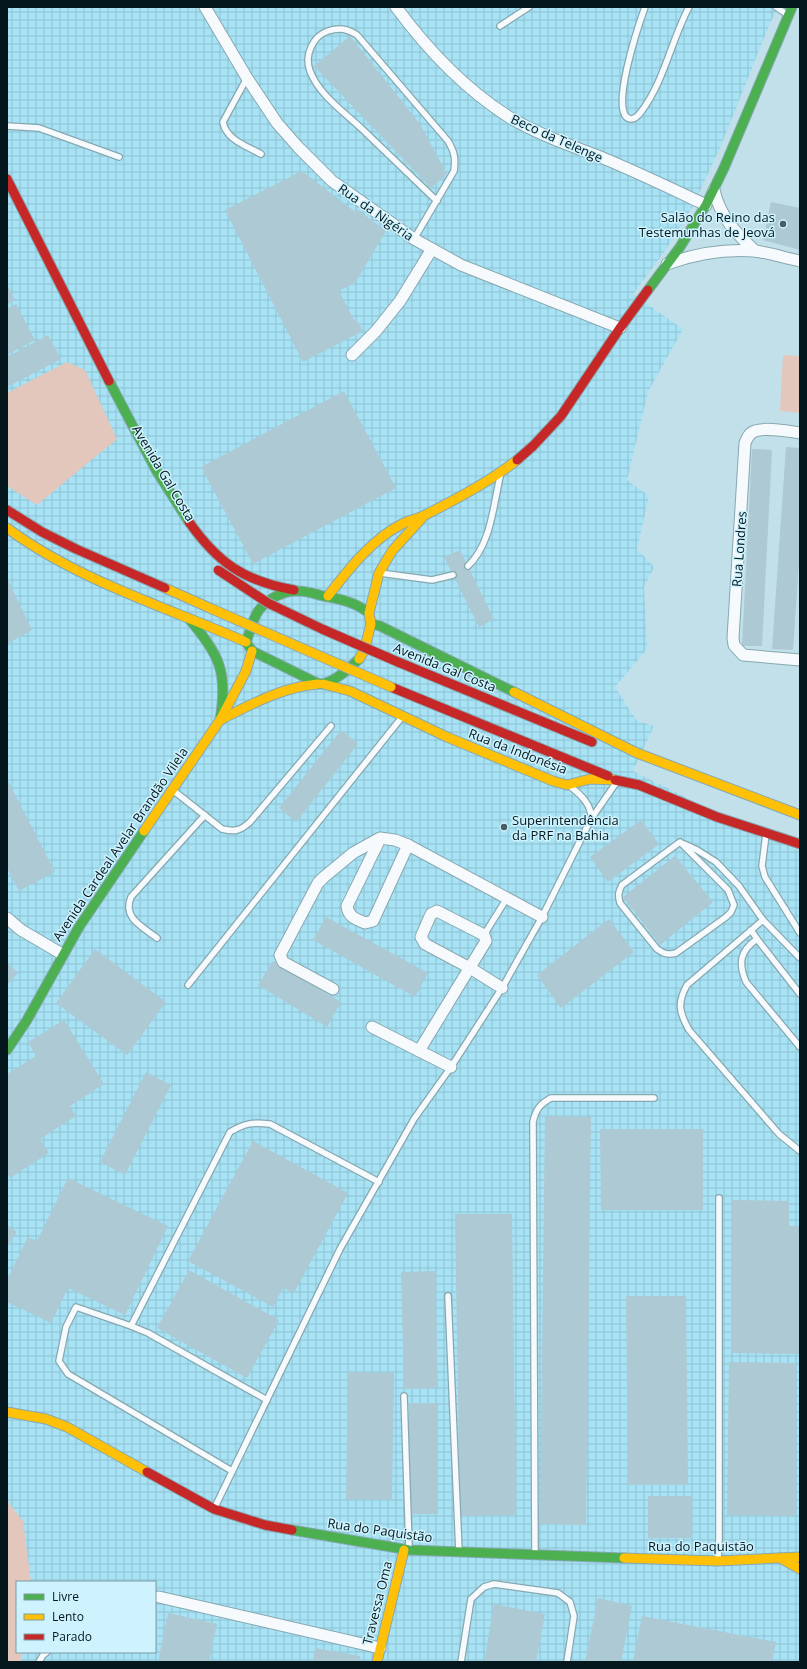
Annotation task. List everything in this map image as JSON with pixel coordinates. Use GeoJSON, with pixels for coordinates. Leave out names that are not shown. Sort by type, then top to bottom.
{"type":"FeatureCollection","features":[{"type":"Feature","properties":{"kind":"main road"},"geometry":{"type":"LineString","coordinates":[[328,596],[344,573],[368,548],[402,524],[424,516],[501,472],[533,446],[561,416],[620,328],[680,247],[714,190],[790,11]]}},
{"type":"Feature","properties":{"kind":"main road","name":"Avenida Gal Costa"},"geometry":{"type":"LineString","coordinates":[[7,179],[151,462],[181,511],[196,532],[226,563],[244,575],[269,585],[328,596],[352,603],[364,609],[369,614]]}},
{"type":"Feature","properties":{"kind":"main road","name":"Avenida Gal Costa"},"geometry":{"type":"LineString","coordinates":[[92,348],[102,385],[110,404]]}},
{"type":"Feature","properties":{"kind":"main road","name":"Avenida Gal Costa"},"geometry":{"type":"LineString","coordinates":[[141,462],[156,487]]}},
{"type":"Feature","properties":{"kind":"main road"},"geometry":{"type":"LineString","coordinates":[[7,510],[42,532],[76,549],[391,687],[618,780]]}},
{"type":"Feature","properties":{"kind":"main road"},"geometry":{"type":"LineString","coordinates":[[369,614],[379,573],[384,563],[392,551],[424,516]]}},
{"type":"Feature","properties":{"kind":"main road"},"geometry":{"type":"LineString","coordinates":[[7,528],[19,537],[63,563],[246,642],[252,651]]}},
{"type":"Feature","properties":{"kind":"main road","name":"Avenida Gal Costa"},"geometry":{"type":"LineString","coordinates":[[215,567],[268,603],[291,615],[398,662],[449,681],[575,735],[609,748],[637,753]]}},
{"type":"Feature","properties":{"kind":"main road"},"geometry":{"type":"LineString","coordinates":[[246,642],[254,617],[264,604],[274,597],[294,590]]}},
{"type":"Feature","properties":{"kind":"main road","name":"Rua da Indonésia"},"geometry":{"type":"LineString","coordinates":[[321,684],[342,674],[358,660],[364,650],[371,624],[369,614]]}},
{"type":"Feature","properties":{"kind":"main road"},"geometry":{"type":"LineString","coordinates":[[187,617],[212,646],[222,670],[224,700],[220,720]]}},
{"type":"Feature","properties":{"kind":"main road","name":"Avenida Gal Costa"},"geometry":{"type":"LineString","coordinates":[[371,624],[380,626],[637,753]]}},
{"type":"Feature","properties":{"kind":"main road","name":"Rua da Indonésia"},"geometry":{"type":"LineString","coordinates":[[252,651],[321,684]]}},
{"type":"Feature","properties":{"kind":"main road","name":"Avenida Cardeal Avelar Brandão Vilela"},"geometry":{"type":"LineString","coordinates":[[7,1050],[20,1032],[62,954],[79,927],[220,720],[246,670],[252,651]]}},
{"type":"Feature","properties":{"kind":"main road","name":"Rua da Indonésia"},"geometry":{"type":"LineString","coordinates":[[220,720],[279,691],[298,686],[321,684],[335,686],[350,691],[447,737],[553,781],[567,785],[590,779],[618,780],[639,785],[717,817],[800,844]]}},
{"type":"Feature","properties":{"kind":"main road"},"geometry":{"type":"LineString","coordinates":[[637,753],[800,816]]}},
{"type":"Feature","properties":{"kind":"main road","name":"Rua do Paquistão"},"geometry":{"type":"LineString","coordinates":[[7,1412],[46,1419],[67,1427],[214,1509],[265,1525],[406,1550],[535,1556],[718,1561],[800,1557]]}},
{"type":"Feature","properties":{"kind":"main road","name":"Travessa Oma"},"geometry":{"type":"LineString","coordinates":[[377,1662],[406,1550]]}},
{"type":"Feature","properties":{"kind":"main road"},"geometry":{"type":"LineString","coordinates":[[780,1558],[800,1569]]}},
{"type":"Feature","properties":{"kind":"street","name":"Rua da Nigéria"},"geometry":{"type":"LineString","coordinates":[[205,7],[247,78],[277,123],[332,182],[414,239],[461,265],[620,328]]}},
{"type":"Feature","properties":{"kind":"street","name":"Beco da Telenge"},"geometry":{"type":"LineString","coordinates":[[396,7],[435,54],[466,84],[509,117],[550,137],[644,175],[706,204]]}},
{"type":"Feature","properties":{"kind":"street"},"geometry":{"type":"LineString","coordinates":[[714,190],[717,205],[727,221],[755,252]]}},
{"type":"Feature","properties":{"kind":"street"},"geometry":{"type":"LineString","coordinates":[[352,355],[376,331],[400,301],[432,249]]}},
{"type":"Feature","properties":{"kind":"street"},"geometry":{"type":"LineString","coordinates":[[668,264],[683,258],[734,251],[755,252],[800,261]]}},
{"type":"Feature","properties":{"kind":"street","name":"Rua Londres"},"geometry":{"type":"LineString","coordinates":[[800,433],[755,430],[748,436],[745,443],[733,638],[734,645],[743,655],[800,660]]}},
{"type":"Feature","properties":{"kind":"street"},"geometry":{"type":"LineString","coordinates":[[333,989],[283,962],[280,955],[318,883],[353,853],[380,838],[394,840],[408,845],[542,917]]}},
{"type":"Feature","properties":{"kind":"street"},"geometry":{"type":"LineString","coordinates":[[380,838],[348,906],[348,912],[352,916],[365,923],[372,921],[408,845]]}},
{"type":"Feature","properties":{"kind":"street"},"geometry":{"type":"LineString","coordinates":[[418,1051],[470,968],[486,941],[484,936],[437,911],[431,914],[428,917],[421,937],[425,944],[470,968],[502,988]]}},
{"type":"Feature","properties":{"kind":"street"},"geometry":{"type":"LineString","coordinates":[[7,918],[21,930],[62,954]]}},
{"type":"Feature","properties":{"kind":"street"},"geometry":{"type":"LineString","coordinates":[[372,1027],[451,1067]]}},
{"type":"Feature","properties":{"kind":"street"},"geometry":{"type":"LineString","coordinates":[[160,1597],[380,1648]]}},
{"type":"Feature","properties":{"kind":"lane"},"geometry":{"type":"LineString","coordinates":[[500,26],[529,7]]}},
{"type":"Feature","properties":{"kind":"lane"},"geometry":{"type":"LineString","coordinates":[[645,7],[622,92],[622,109],[625,115],[631,119],[635,118],[641,112],[658,82],[689,7]]}},
{"type":"Feature","properties":{"kind":"lane"},"geometry":{"type":"LineString","coordinates":[[776,7],[790,11]]}},
{"type":"Feature","properties":{"kind":"lane"},"geometry":{"type":"LineString","coordinates":[[414,239],[437,201],[454,171],[456,161],[454,151],[448,141],[357,36],[348,30],[337,28],[326,32],[317,38],[310,48],[308,58],[309,70],[325,94],[437,201]]}},
{"type":"Feature","properties":{"kind":"lane"},"geometry":{"type":"LineString","coordinates":[[247,78],[223,122],[224,129],[229,136],[261,154]]}},
{"type":"Feature","properties":{"kind":"lane"},"geometry":{"type":"LineString","coordinates":[[7,126],[39,128],[119,157]]}},
{"type":"Feature","properties":{"kind":"lane"},"geometry":{"type":"LineString","coordinates":[[468,566],[478,554],[486,538],[501,472]]}},
{"type":"Feature","properties":{"kind":"lane"},"geometry":{"type":"LineString","coordinates":[[379,573],[432,580],[453,575]]}},
{"type":"Feature","properties":{"kind":"lane"},"geometry":{"type":"LineString","coordinates":[[188,985],[404,716]]}},
{"type":"Feature","properties":{"kind":"lane"},"geometry":{"type":"LineString","coordinates":[[172,789],[222,829],[232,831],[242,829],[250,822],[331,726]]}},
{"type":"Feature","properties":{"kind":"lane"},"geometry":{"type":"LineString","coordinates":[[214,1509],[340,1249],[414,1119],[451,1067],[502,988],[542,917],[591,819],[618,780]]}},
{"type":"Feature","properties":{"kind":"lane"},"geometry":{"type":"LineString","coordinates":[[567,785],[580,795],[588,805],[591,811],[591,819]]}},
{"type":"Feature","properties":{"kind":"lane"},"geometry":{"type":"LineString","coordinates":[[157,938],[136,922],[128,910],[128,904],[131,897],[205,815]]}},
{"type":"Feature","properties":{"kind":"lane"},"geometry":{"type":"LineString","coordinates":[[766,832],[762,866],[764,876],[800,933]]}},
{"type":"Feature","properties":{"kind":"lane"},"geometry":{"type":"LineString","coordinates":[[680,842],[728,890],[734,905],[731,912],[726,917],[676,953],[669,954],[663,953],[657,949],[620,903],[618,896],[622,885],[680,842]]}},
{"type":"Feature","properties":{"kind":"lane"},"geometry":{"type":"LineString","coordinates":[[680,842],[697,850],[716,862],[739,886],[763,920],[800,958]]}},
{"type":"Feature","properties":{"kind":"lane"},"geometry":{"type":"LineString","coordinates":[[484,936],[507,898]]}},
{"type":"Feature","properties":{"kind":"lane"},"geometry":{"type":"LineString","coordinates":[[763,920],[687,985],[681,995],[680,1006],[682,1017],[689,1030],[779,1134],[800,1151]]}},
{"type":"Feature","properties":{"kind":"lane"},"geometry":{"type":"LineString","coordinates":[[751,930],[800,994]]}},
{"type":"Feature","properties":{"kind":"lane"},"geometry":{"type":"LineString","coordinates":[[757,938],[750,943],[742,958],[740,966],[746,982],[800,1047]]}},
{"type":"Feature","properties":{"kind":"lane"},"geometry":{"type":"LineString","coordinates":[[535,1556],[533,1122],[535,1111],[542,1103],[551,1098],[654,1098]]}},
{"type":"Feature","properties":{"kind":"lane"},"geometry":{"type":"LineString","coordinates":[[131,1326],[230,1132],[241,1125],[254,1122],[270,1124],[379,1182]]}},
{"type":"Feature","properties":{"kind":"lane"},"geometry":{"type":"LineString","coordinates":[[718,1561],[719,1198]]}},
{"type":"Feature","properties":{"kind":"lane"},"geometry":{"type":"LineString","coordinates":[[448,1296],[459,1553]]}},
{"type":"Feature","properties":{"kind":"lane"},"geometry":{"type":"LineString","coordinates":[[232,1471],[68,1374],[59,1361],[66,1327],[76,1307],[131,1326],[148,1333],[267,1400]]}},
{"type":"Feature","properties":{"kind":"lane"},"geometry":{"type":"LineString","coordinates":[[404,1396],[406,1550]]}},
{"type":"Feature","properties":{"kind":"lane"},"geometry":{"type":"LineString","coordinates":[[461,1662],[471,1598],[484,1587],[494,1584],[558,1593],[570,1602],[574,1616],[567,1662]]}},
{"type":"Feature","properties":{"kind":"lane"},"geometry":{"type":"LineString","coordinates":[[39,1662],[45,1653]]}},
{"type":"Feature","properties":{"kind":"shaded area"},"geometry":{"type":"Polygon","coordinates":[[[7,7],[778,7],[770,23],[723,141],[693,206],[665,251],[633,294],[683,329],[648,392],[627,480],[649,496],[637,549],[654,567],[644,587],[647,649],[615,687],[637,721],[654,726],[633,771],[770,839],[800,851],[800,1662],[7,1662],[7,7]]]}},
{"type":"Feature","properties":{"kind":"shaded area"},"geometry":{"type":"Polygon","coordinates":[[[783,355],[800,356],[800,413],[780,411],[783,355]]]}},
{"type":"Feature","properties":{"kind":"shaded area"},"geometry":{"type":"Polygon","coordinates":[[[67,362],[85,370],[117,439],[37,505],[7,486],[7,393],[67,362]]]}},
{"type":"Feature","properties":{"kind":"shaded area"},"geometry":{"type":"Polygon","coordinates":[[[7,1501],[23,1521],[31,1581],[16,1581],[16,1653],[22,1653],[21,1662],[7,1662],[7,1501]]]}},
{"type":"Feature","properties":{"kind":"building"},"geometry":{"type":"Polygon","coordinates":[[[350,36],[420,124],[447,174],[431,188],[314,66],[350,36]]]}},
{"type":"Feature","properties":{"kind":"building"},"geometry":{"type":"Polygon","coordinates":[[[302,171],[354,211],[357,209],[386,231],[355,283],[339,291],[354,320],[356,319],[363,331],[303,362],[225,210],[302,171]]]}},
{"type":"Feature","properties":{"kind":"building","name":"Salão do Reino das Testemunhas de Jeová"},"geometry":{"type":"Polygon","coordinates":[[[771,202],[800,208],[800,250],[763,240],[771,202]]]}},
{"type":"Feature","properties":{"kind":"building"},"geometry":{"type":"Polygon","coordinates":[[[7,284],[15,300],[7,305],[7,284]]]}},
{"type":"Feature","properties":{"kind":"building"},"geometry":{"type":"Polygon","coordinates":[[[16,304],[35,340],[7,355],[7,309],[16,304]]]}},
{"type":"Feature","properties":{"kind":"building"},"geometry":{"type":"Polygon","coordinates":[[[48,335],[61,359],[7,387],[7,357],[48,335]]]}},
{"type":"Feature","properties":{"kind":"building"},"geometry":{"type":"Polygon","coordinates":[[[344,391],[396,488],[253,564],[201,467],[344,391]]]}},
{"type":"Feature","properties":{"kind":"building"},"geometry":{"type":"Polygon","coordinates":[[[786,447],[800,448],[800,549],[793,650],[772,649],[786,447]]]}},
{"type":"Feature","properties":{"kind":"building"},"geometry":{"type":"Polygon","coordinates":[[[752,449],[772,450],[762,646],[742,646],[752,449]]]}},
{"type":"Feature","properties":{"kind":"building"},"geometry":{"type":"Polygon","coordinates":[[[460,550],[494,619],[479,627],[444,557],[460,550]]]}},
{"type":"Feature","properties":{"kind":"building"},"geometry":{"type":"Polygon","coordinates":[[[7,578],[32,630],[7,644],[7,578]]]}},
{"type":"Feature","properties":{"kind":"building"},"geometry":{"type":"Polygon","coordinates":[[[341,730],[358,744],[296,822],[279,808],[341,730]]]}},
{"type":"Feature","properties":{"kind":"building"},"geometry":{"type":"Polygon","coordinates":[[[7,779],[55,872],[19,891],[7,868],[7,779]]]}},
{"type":"Feature","properties":{"kind":"building"},"geometry":{"type":"Polygon","coordinates":[[[641,820],[659,844],[608,882],[590,857],[641,820]]]}},
{"type":"Feature","properties":{"kind":"building"},"geometry":{"type":"Polygon","coordinates":[[[675,856],[713,902],[660,945],[623,897],[675,856]]]}},
{"type":"Feature","properties":{"kind":"building"},"geometry":{"type":"Polygon","coordinates":[[[326,917],[428,973],[415,997],[313,940],[326,917]]]}},
{"type":"Feature","properties":{"kind":"building"},"geometry":{"type":"Polygon","coordinates":[[[609,919],[634,952],[561,1008],[537,975],[609,919]]]}},
{"type":"Feature","properties":{"kind":"building"},"geometry":{"type":"Polygon","coordinates":[[[95,949],[166,1002],[127,1055],[56,1003],[95,949]]]}},
{"type":"Feature","properties":{"kind":"building"},"geometry":{"type":"Polygon","coordinates":[[[273,961],[341,1002],[327,1027],[258,985],[273,961]]]}},
{"type":"Feature","properties":{"kind":"building"},"geometry":{"type":"Polygon","coordinates":[[[7,963],[18,973],[7,985],[7,963]]]}},
{"type":"Feature","properties":{"kind":"building"},"geometry":{"type":"Polygon","coordinates":[[[64,1020],[104,1084],[70,1106],[76,1116],[40,1139],[49,1153],[10,1178],[7,1173],[7,1074],[36,1056],[28,1042],[64,1020]]]}},
{"type":"Feature","properties":{"kind":"building"},"geometry":{"type":"Polygon","coordinates":[[[146,1072],[171,1085],[125,1175],[100,1162],[146,1072]]]}},
{"type":"Feature","properties":{"kind":"building"},"geometry":{"type":"Polygon","coordinates":[[[545,1116],[591,1117],[586,1525],[540,1524],[545,1116]]]}},
{"type":"Feature","properties":{"kind":"building"},"geometry":{"type":"Polygon","coordinates":[[[600,1129],[703,1129],[703,1210],[601,1210],[600,1129]]]}},
{"type":"Feature","properties":{"kind":"building"},"geometry":{"type":"Polygon","coordinates":[[[253,1141],[348,1193],[294,1293],[283,1288],[273,1307],[188,1261],[253,1141]]]}},
{"type":"Feature","properties":{"kind":"building"},"geometry":{"type":"Polygon","coordinates":[[[68,1178],[168,1226],[125,1315],[68,1288],[51,1323],[7,1302],[7,1280],[28,1237],[37,1241],[68,1178]]]}},
{"type":"Feature","properties":{"kind":"building"},"geometry":{"type":"Polygon","coordinates":[[[732,1200],[789,1201],[789,1226],[800,1226],[800,1354],[731,1353],[732,1200]]]}},
{"type":"Feature","properties":{"kind":"building"},"geometry":{"type":"Polygon","coordinates":[[[455,1214],[512,1214],[516,1515],[460,1516],[455,1214]]]}},
{"type":"Feature","properties":{"kind":"building"},"geometry":{"type":"Polygon","coordinates":[[[7,1225],[17,1232],[7,1246],[7,1225]]]}},
{"type":"Feature","properties":{"kind":"building"},"geometry":{"type":"Polygon","coordinates":[[[189,1270],[279,1320],[247,1378],[157,1328],[189,1270]]]}},
{"type":"Feature","properties":{"kind":"building"},"geometry":{"type":"Polygon","coordinates":[[[435,1271],[438,1388],[404,1389],[401,1272],[435,1271]]]}},
{"type":"Feature","properties":{"kind":"building"},"geometry":{"type":"Polygon","coordinates":[[[626,1296],[686,1296],[688,1485],[628,1485],[626,1296]]]}},
{"type":"Feature","properties":{"kind":"building"},"geometry":{"type":"Polygon","coordinates":[[[729,1362],[796,1363],[796,1516],[727,1515],[729,1362]]]}},
{"type":"Feature","properties":{"kind":"building"},"geometry":{"type":"Polygon","coordinates":[[[348,1372],[394,1373],[392,1500],[346,1499],[348,1372]]]}},
{"type":"Feature","properties":{"kind":"building"},"geometry":{"type":"Polygon","coordinates":[[[409,1403],[438,1403],[438,1514],[409,1514],[409,1403]]]}},
{"type":"Feature","properties":{"kind":"building"},"geometry":{"type":"Polygon","coordinates":[[[648,1496],[692,1496],[692,1538],[648,1538],[648,1496]]]}},
{"type":"Feature","properties":{"kind":"building"},"geometry":{"type":"Polygon","coordinates":[[[598,1598],[632,1606],[621,1662],[585,1662],[598,1598]]]}},
{"type":"Feature","properties":{"kind":"building"},"geometry":{"type":"Polygon","coordinates":[[[494,1604],[545,1614],[536,1662],[484,1662],[494,1604]]]}},
{"type":"Feature","properties":{"kind":"building"},"geometry":{"type":"Polygon","coordinates":[[[168,1613],[217,1624],[209,1662],[158,1662],[168,1613]]]}},
{"type":"Feature","properties":{"kind":"building"},"geometry":{"type":"Polygon","coordinates":[[[642,1616],[776,1642],[772,1662],[633,1662],[642,1616]]]}},
{"type":"Feature","properties":{"kind":"building"},"geometry":{"type":"Polygon","coordinates":[[[315,1648],[360,1656],[359,1662],[313,1662],[315,1648]]]}},
{"type":"Feature","properties":{"kind":"traffic: fast"},"geometry":{"type":"LineString","coordinates":[[648,290],[680,247],[706,205],[724,168],[792,7]]}},
{"type":"Feature","properties":{"kind":"traffic: fast"},"geometry":{"type":"LineString","coordinates":[[109,381],[156,470],[189,522]]}},
{"type":"Feature","properties":{"kind":"traffic: fast"},"geometry":{"type":"LineString","coordinates":[[359,659],[346,671],[335,678],[319,684],[252,651],[246,642],[260,608],[275,597],[287,592],[299,591],[341,600],[358,606],[369,613]]}},
{"type":"Feature","properties":{"kind":"traffic: fast"},"geometry":{"type":"LineString","coordinates":[[189,619],[208,643],[215,654],[219,665],[223,689],[220,720]]}},
{"type":"Feature","properties":{"kind":"traffic: fast"},"geometry":{"type":"LineString","coordinates":[[371,624],[380,626],[514,692]]}},
{"type":"Feature","properties":{"kind":"traffic: fast"},"geometry":{"type":"LineString","coordinates":[[7,1050],[27,1020],[79,927],[144,831]]}},
{"type":"Feature","properties":{"kind":"traffic: fast"},"geometry":{"type":"LineString","coordinates":[[292,1530],[409,1550],[624,1558]]}},
{"type":"Feature","properties":{"kind":"traffic: slow"},"geometry":{"type":"LineString","coordinates":[[328,596],[361,556],[391,530],[460,497],[484,483],[517,460]]}},
{"type":"Feature","properties":{"kind":"traffic: slow"},"geometry":{"type":"LineString","coordinates":[[359,659],[364,651],[371,624],[369,613],[379,573],[392,551],[422,518]]}},
{"type":"Feature","properties":{"kind":"traffic: slow"},"geometry":{"type":"LineString","coordinates":[[7,528],[34,546],[92,578],[246,642]]}},
{"type":"Feature","properties":{"kind":"traffic: slow"},"geometry":{"type":"LineString","coordinates":[[165,588],[212,609]]}},
{"type":"Feature","properties":{"kind":"traffic: slow"},"geometry":{"type":"LineString","coordinates":[[212,609],[391,687]]}},
{"type":"Feature","properties":{"kind":"traffic: slow"},"geometry":{"type":"LineString","coordinates":[[144,831],[220,720],[246,671],[252,651]]}},
{"type":"Feature","properties":{"kind":"traffic: slow"},"geometry":{"type":"LineString","coordinates":[[220,720],[280,692],[318,684]]}},
{"type":"Feature","properties":{"kind":"traffic: slow"},"geometry":{"type":"LineString","coordinates":[[323,684],[350,691],[447,737],[553,781],[567,785],[590,779],[615,780]]}},
{"type":"Feature","properties":{"kind":"traffic: slow"},"geometry":{"type":"LineString","coordinates":[[514,692],[637,753],[800,815]]}},
{"type":"Feature","properties":{"kind":"traffic: slow"},"geometry":{"type":"LineString","coordinates":[[7,1412],[46,1419],[67,1427],[147,1472]]}},
{"type":"Feature","properties":{"kind":"traffic: slow"},"geometry":{"type":"LineString","coordinates":[[377,1662],[404,1550]]}},
{"type":"Feature","properties":{"kind":"traffic: slow"},"geometry":{"type":"LineString","coordinates":[[624,1558],[718,1561],[800,1557]]}},
{"type":"Feature","properties":{"kind":"traffic: slow"},"geometry":{"type":"LineString","coordinates":[[780,1558],[800,1569]]}},
{"type":"Feature","properties":{"kind":"traffic: jam"},"geometry":{"type":"LineString","coordinates":[[7,179],[109,381]]}},
{"type":"Feature","properties":{"kind":"traffic: jam"},"geometry":{"type":"LineString","coordinates":[[517,460],[533,446],[561,416],[620,328],[648,290]]}},
{"type":"Feature","properties":{"kind":"traffic: jam"},"geometry":{"type":"LineString","coordinates":[[7,510],[42,532],[76,549],[165,588]]}},
{"type":"Feature","properties":{"kind":"traffic: jam"},"geometry":{"type":"LineString","coordinates":[[189,522],[211,549],[234,568],[261,581],[294,590]]}},
{"type":"Feature","properties":{"kind":"traffic: jam"},"geometry":{"type":"LineString","coordinates":[[218,570],[268,603],[322,629],[398,662]]}},
{"type":"Feature","properties":{"kind":"traffic: jam"},"geometry":{"type":"LineString","coordinates":[[398,662],[592,742]]}},
{"type":"Feature","properties":{"kind":"traffic: jam"},"geometry":{"type":"LineString","coordinates":[[391,687],[608,776]]}},
{"type":"Feature","properties":{"kind":"traffic: jam"},"geometry":{"type":"LineString","coordinates":[[615,780],[639,785],[717,817],[800,844]]}},
{"type":"Feature","properties":{"kind":"traffic: jam"},"geometry":{"type":"LineString","coordinates":[[147,1472],[214,1509],[265,1525],[292,1530]]}},
{"type":"Feature","properties":{"kind":"place","name":"Salão do Reino das Testemunhas de Jeová"},"geometry":{"type":"Point","coordinates":[783,224]}},
{"type":"Feature","properties":{"kind":"place","name":"Superintendência da PRF na Bahia"},"geometry":{"type":"Point","coordinates":[504,827]}}]}
